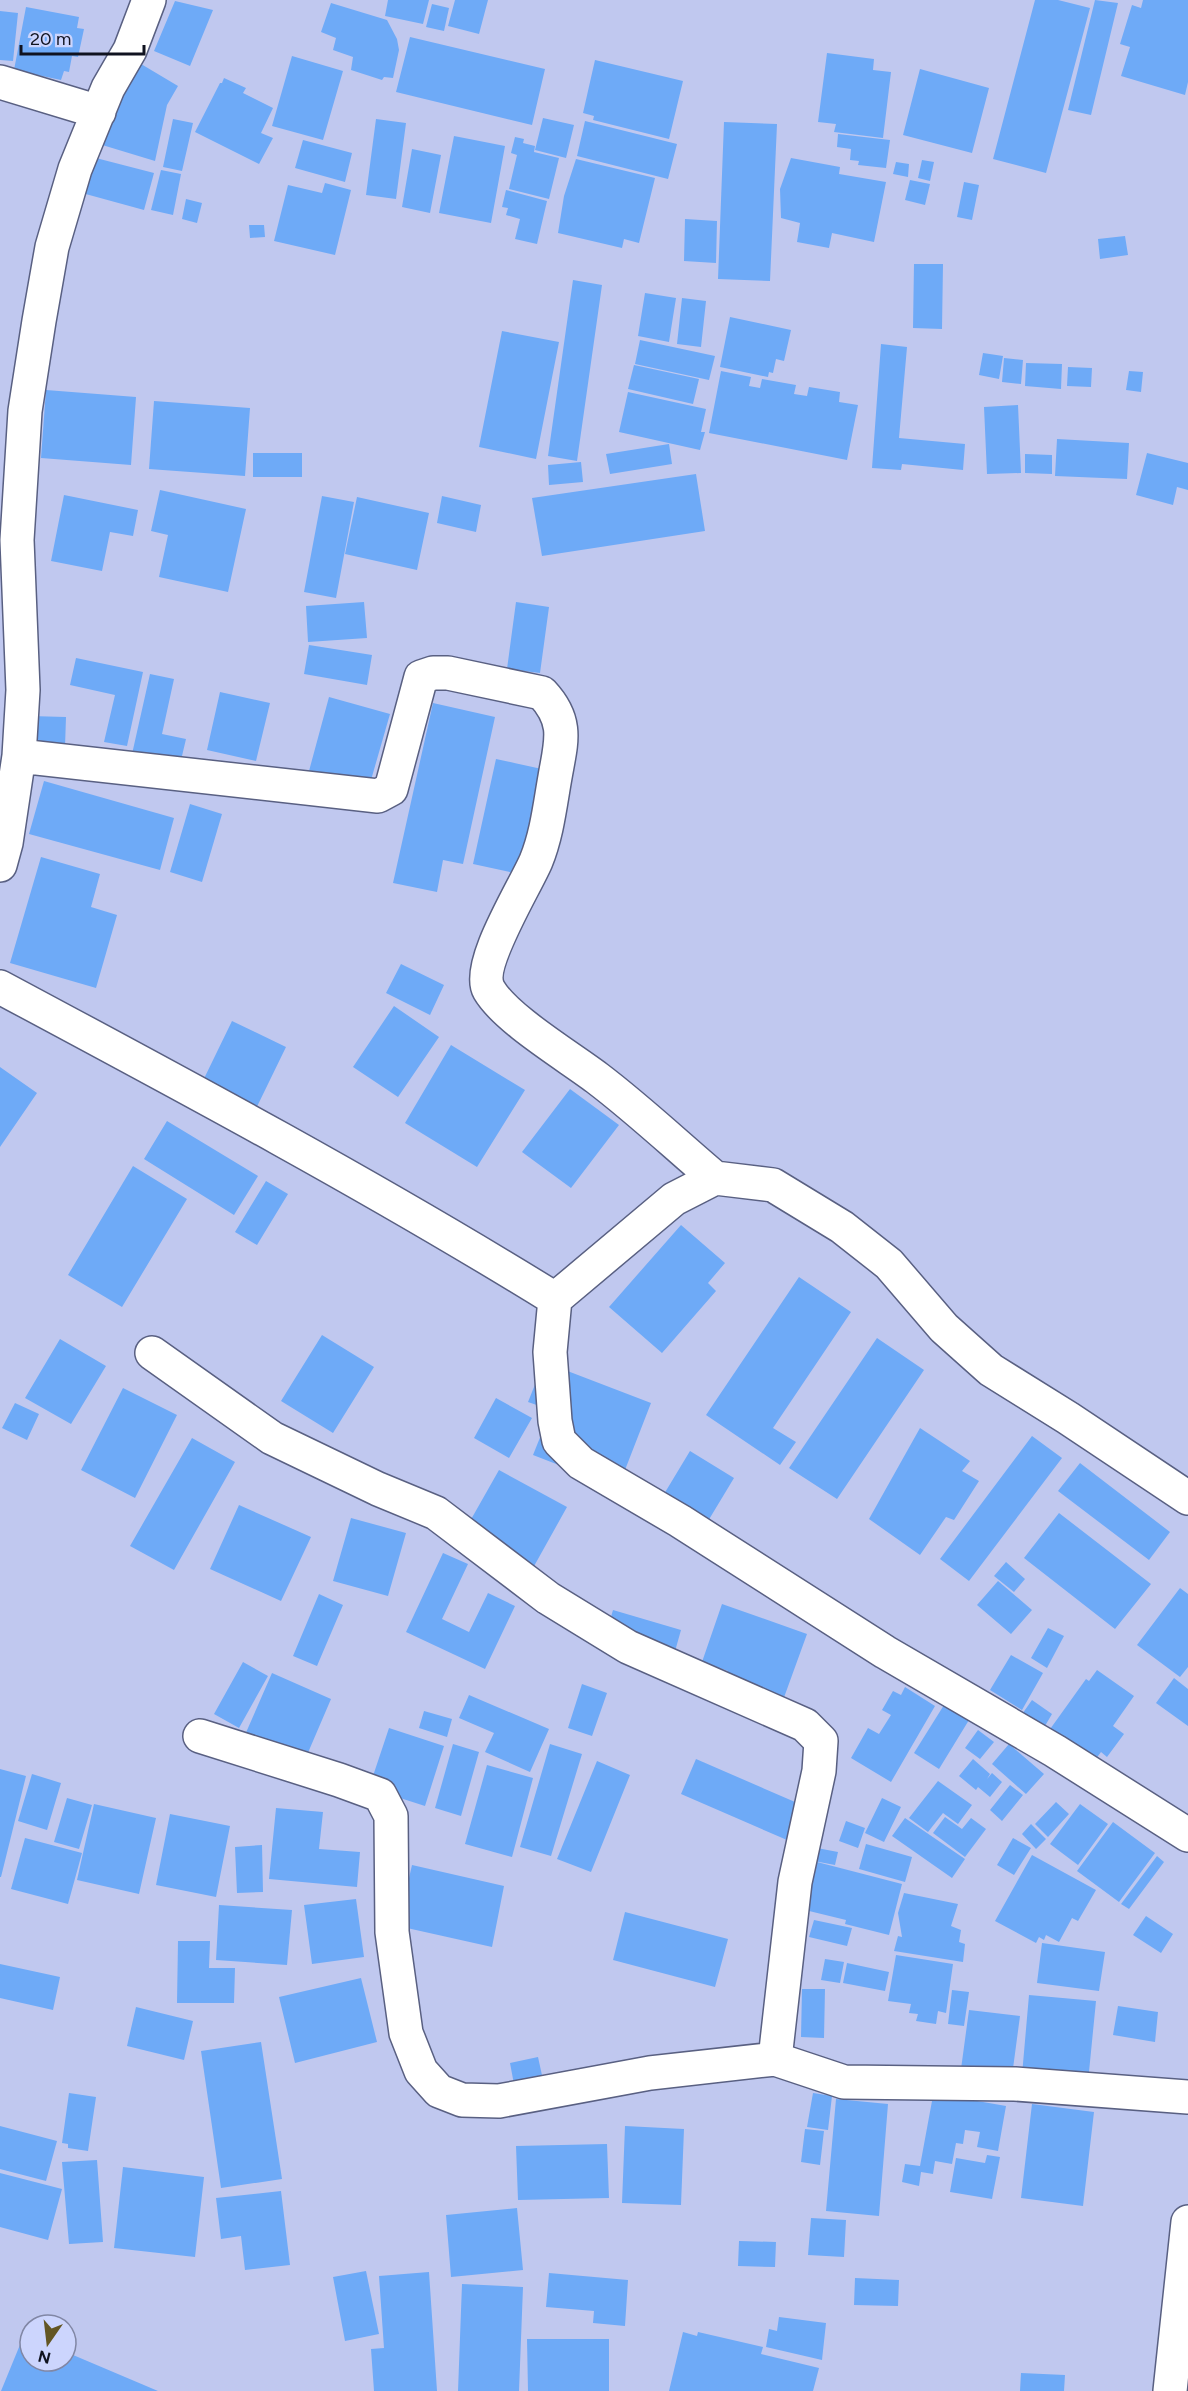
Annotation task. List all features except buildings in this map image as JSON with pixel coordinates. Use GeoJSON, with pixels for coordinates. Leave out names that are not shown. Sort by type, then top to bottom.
{"type":"FeatureCollection","features":[{"type":"Feature","properties":{"kind":"street"},"geometry":{"type":"LineString","coordinates":[[0,865],[6,843],[20,756],[23,690],[17,540],[25,411],[52,247],[75,169],[108,87],[130,50],[150,0]]}},
{"type":"Feature","properties":{"kind":"street"},"geometry":{"type":"LineString","coordinates":[[0,82],[99,112]]}},
{"type":"Feature","properties":{"kind":"street"},"geometry":{"type":"LineString","coordinates":[[20,756],[378,796],[391,789],[421,677],[433,673],[448,674],[542,693],[550,702],[563,731],[546,829],[536,860],[490,955],[485,976],[487,988],[499,1003],[519,1021],[599,1080],[715,1178],[773,1185],[842,1227],[890,1264],[944,1328],[991,1370],[1188,1498]]}},
{"type":"Feature","properties":{"kind":"street"},"geometry":{"type":"LineString","coordinates":[[0,987],[268,1130],[470,1246],[555,1299]]}},
{"type":"Feature","properties":{"kind":"street"},"geometry":{"type":"LineString","coordinates":[[715,1178],[674,1199],[555,1299],[550,1352],[555,1421],[559,1441],[581,1463],[680,1521],[885,1652],[1055,1752],[1188,1835]]}},
{"type":"Feature","properties":{"kind":"street"},"geometry":{"type":"LineString","coordinates":[[152,1353],[272,1438],[378,1489],[436,1513],[548,1599],[628,1647],[805,1725],[821,1741],[819,1771],[795,1882],[776,2059]]}},
{"type":"Feature","properties":{"kind":"street"},"geometry":{"type":"LineString","coordinates":[[200,1736],[380,1795],[391,1816],[392,1932],[406,2033],[421,2071],[439,2091],[462,2100],[499,2101],[650,2073],[776,2059],[844,2082],[1015,2084],[1188,2097]]}},
{"type":"Feature","properties":{"kind":"street"},"geometry":{"type":"LineString","coordinates":[[1170,2391],[1188,2222]]}}]}
